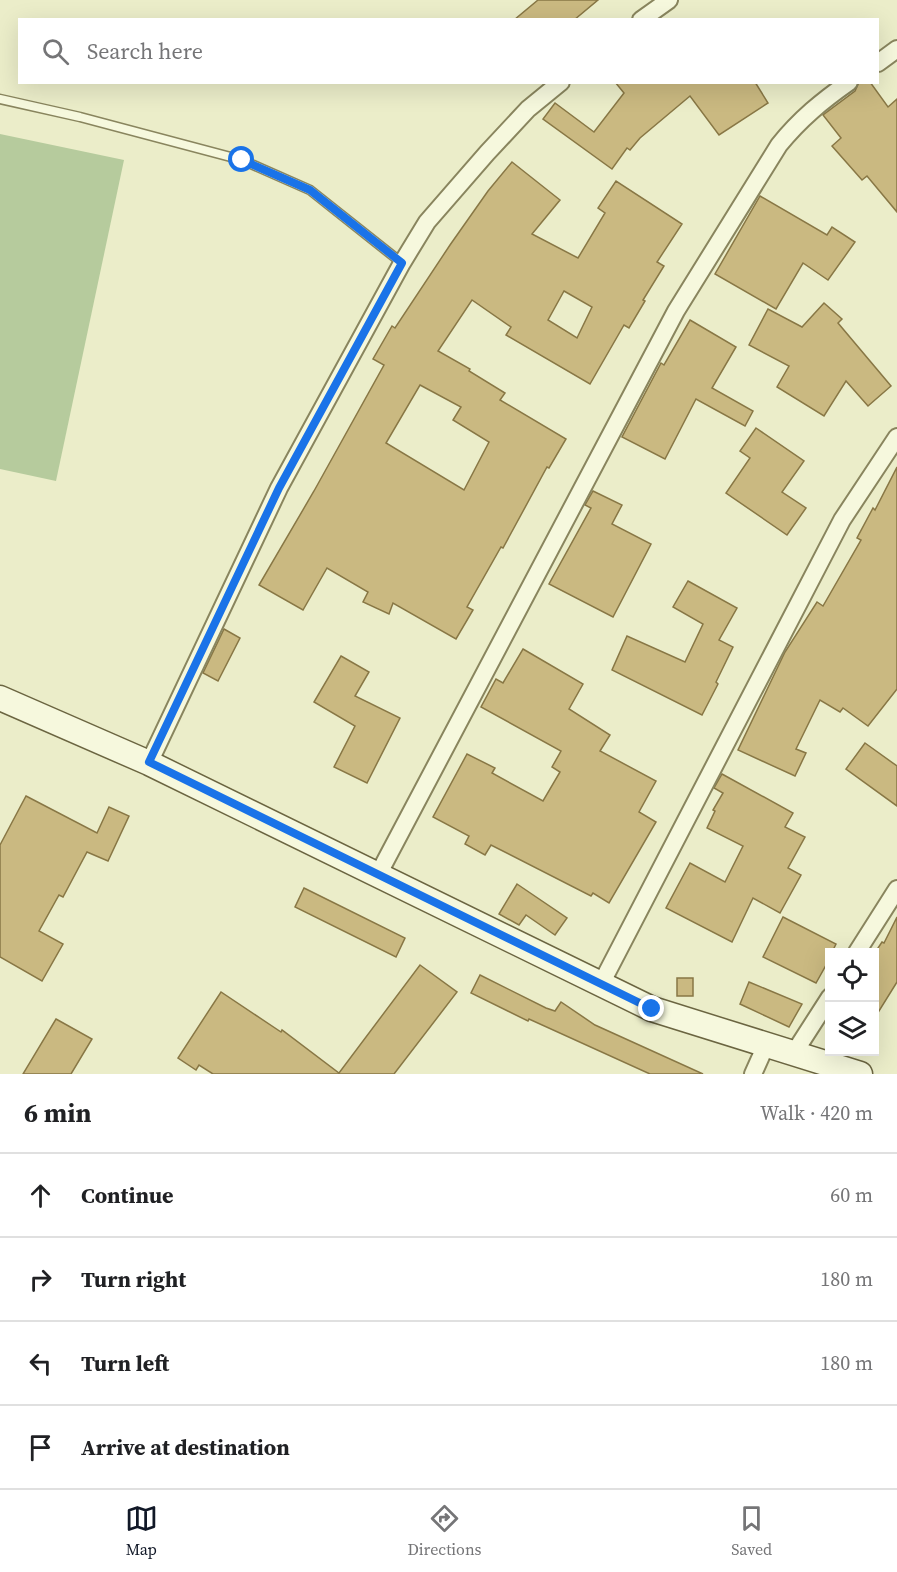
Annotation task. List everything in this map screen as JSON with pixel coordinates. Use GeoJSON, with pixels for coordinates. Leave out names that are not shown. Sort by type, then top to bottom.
{"type":"FeatureCollection","features":[{"type":"Feature","properties":{"kind":"street"},"geometry":{"type":"LineString","coordinates":[[644,18],[669,0]]}},
{"type":"Feature","properties":{"kind":"street"},"geometry":{"type":"LineString","coordinates":[[879,62],[897,49]]}},
{"type":"Feature","properties":{"kind":"street"},"geometry":{"type":"LineString","coordinates":[[149,762],[279,488],[402,263],[427,222],[487,153],[528,109],[559,84]]}},
{"type":"Feature","properties":{"kind":"street"},"geometry":{"type":"LineString","coordinates":[[379,873],[676,311],[779,145],[797,123],[819,103],[846,84]]}},
{"type":"Feature","properties":{"kind":"street"},"geometry":{"type":"LineString","coordinates":[[601,984],[842,520],[897,437]]}},
{"type":"Feature","properties":{"kind":"street"},"geometry":{"type":"LineString","coordinates":[[0,698],[149,762],[652,1009],[860,1074]]}},
{"type":"Feature","properties":{"kind":"street"},"geometry":{"type":"LineString","coordinates":[[860,948],[897,889]]}},
{"type":"Feature","properties":{"kind":"street"},"geometry":{"type":"LineString","coordinates":[[794,1053],[826,1002]]}},
{"type":"Feature","properties":{"kind":"street"},"geometry":{"type":"LineString","coordinates":[[753,1074],[766,1045]]}},
{"type":"Feature","properties":{"kind":"lane"},"geometry":{"type":"LineString","coordinates":[[0,99],[80,117],[242,160],[310,190],[402,263]]}},
{"type":"Feature","properties":{"kind":"green space"},"geometry":{"type":"Polygon","coordinates":[[[0,134],[124,160],[56,481],[0,469],[0,134]]]}},
{"type":"Feature","properties":{"kind":"building"},"geometry":{"type":"Polygon","coordinates":[[[538,0],[598,0],[576,18],[516,18],[538,0]]]}},
{"type":"Feature","properties":{"kind":"building"},"geometry":{"type":"Polygon","coordinates":[[[617,84],[756,84],[768,103],[719,135],[690,96],[640,138],[630,150],[627,148],[612,169],[543,119],[555,103],[594,132],[624,93],[617,84]]]}},
{"type":"Feature","properties":{"kind":"building"},"geometry":{"type":"Polygon","coordinates":[[[858,84],[871,84],[888,107],[897,99],[897,212],[867,176],[862,180],[832,146],[841,138],[823,115],[855,91],[858,84]]]}},
{"type":"Feature","properties":{"kind":"building"},"geometry":{"type":"Polygon","coordinates":[[[512,162],[560,200],[532,234],[578,258],[605,213],[598,208],[616,181],[682,224],[657,262],[664,266],[643,300],[645,301],[629,328],[624,325],[590,384],[506,335],[511,327],[472,300],[438,351],[505,393],[500,400],[566,439],[549,468],[547,467],[503,548],[501,547],[467,607],[473,610],[456,639],[393,603],[389,614],[363,602],[368,592],[327,568],[303,610],[259,585],[384,365],[373,359],[392,326],[395,328],[488,191],[512,162]],[[564,291],[548,320],[577,338],[592,307],[564,291]],[[420,385],[386,443],[464,490],[489,442],[453,420],[461,407],[420,385]]]}},
{"type":"Feature","properties":{"kind":"building"},"geometry":{"type":"Polygon","coordinates":[[[760,196],[827,235],[832,227],[855,242],[828,280],[803,263],[776,309],[715,274],[760,196]]]}},
{"type":"Feature","properties":{"kind":"building"},"geometry":{"type":"Polygon","coordinates":[[[824,303],[842,319],[838,323],[891,386],[868,406],[846,381],[824,416],[777,387],[789,366],[749,345],[768,309],[802,327],[824,303]]]}},
{"type":"Feature","properties":{"kind":"building"},"geometry":{"type":"Polygon","coordinates":[[[690,320],[736,347],[712,388],[753,411],[745,426],[696,399],[665,459],[622,437],[661,363],[664,365],[690,320]]]}},
{"type":"Feature","properties":{"kind":"building"},"geometry":{"type":"Polygon","coordinates":[[[756,428],[804,461],[782,492],[806,508],[787,535],[726,493],[750,458],[740,451],[756,428]]]}},
{"type":"Feature","properties":{"kind":"building"},"geometry":{"type":"Polygon","coordinates":[[[897,467],[897,689],[868,726],[843,708],[840,712],[820,700],[796,749],[806,753],[795,776],[738,750],[785,652],[817,602],[823,606],[861,540],[857,538],[873,508],[875,510],[897,467]]]}},
{"type":"Feature","properties":{"kind":"building"},"geometry":{"type":"Polygon","coordinates":[[[593,491],[622,505],[612,524],[651,544],[613,617],[549,584],[591,508],[585,505],[593,491]]]}},
{"type":"Feature","properties":{"kind":"building"},"geometry":{"type":"Polygon","coordinates":[[[688,581],[737,608],[719,640],[733,647],[702,715],[612,670],[627,636],[685,662],[703,624],[673,607],[688,581]]]}},
{"type":"Feature","properties":{"kind":"building"},"geometry":{"type":"Polygon","coordinates":[[[224,629],[240,638],[218,681],[203,673],[224,629]]]}},
{"type":"Feature","properties":{"kind":"building"},"geometry":{"type":"Polygon","coordinates":[[[523,649],[583,684],[569,709],[610,735],[600,751],[656,781],[639,812],[656,822],[609,903],[593,893],[591,896],[491,845],[485,855],[465,844],[469,836],[433,817],[467,754],[495,768],[492,773],[543,801],[560,772],[552,767],[561,751],[481,707],[496,679],[503,683],[523,649]]]}},
{"type":"Feature","properties":{"kind":"building"},"geometry":{"type":"Polygon","coordinates":[[[341,656],[369,672],[355,696],[400,718],[367,783],[334,767],[355,726],[314,702],[341,656]]]}},
{"type":"Feature","properties":{"kind":"building"},"geometry":{"type":"Polygon","coordinates":[[[865,743],[897,766],[897,806],[846,769],[865,743]]]}},
{"type":"Feature","properties":{"kind":"building"},"geometry":{"type":"Polygon","coordinates":[[[722,774],[793,813],[785,827],[805,837],[788,868],[801,875],[780,913],[753,898],[732,942],[666,908],[690,863],[725,882],[743,846],[707,828],[715,811],[713,810],[723,793],[714,788],[722,774]]]}},
{"type":"Feature","properties":{"kind":"building"},"geometry":{"type":"Polygon","coordinates":[[[26,796],[97,833],[109,807],[129,816],[108,861],[87,852],[63,897],[59,895],[39,931],[63,944],[42,981],[0,957],[0,845],[26,796]]]}},
{"type":"Feature","properties":{"kind":"building"},"geometry":{"type":"Polygon","coordinates":[[[517,884],[567,918],[555,935],[526,915],[519,925],[499,914],[517,884]]]}},
{"type":"Feature","properties":{"kind":"building"},"geometry":{"type":"Polygon","coordinates":[[[304,888],[405,938],[396,957],[295,907],[304,888]]]}},
{"type":"Feature","properties":{"kind":"building"},"geometry":{"type":"Polygon","coordinates":[[[783,917],[836,944],[834,948],[825,948],[825,967],[816,983],[763,957],[783,917]]]}},
{"type":"Feature","properties":{"kind":"building"},"geometry":{"type":"Polygon","coordinates":[[[897,917],[897,982],[879,1011],[878,948],[882,942],[884,943],[897,917]]]}},
{"type":"Feature","properties":{"kind":"building"},"geometry":{"type":"Polygon","coordinates":[[[420,965],[457,992],[394,1074],[213,1074],[199,1065],[196,1070],[178,1058],[221,992],[281,1032],[282,1030],[339,1073],[420,965]]]}},
{"type":"Feature","properties":{"kind":"building"},"geometry":{"type":"Polygon","coordinates":[[[480,975],[555,1011],[561,1002],[595,1025],[703,1074],[650,1074],[529,1019],[528,1021],[471,993],[480,975]]]}},
{"type":"Feature","properties":{"kind":"building"},"geometry":{"type":"Polygon","coordinates":[[[677,978],[693,978],[693,996],[677,996],[677,978]]]}},
{"type":"Feature","properties":{"kind":"building"},"geometry":{"type":"Polygon","coordinates":[[[749,982],[802,1004],[789,1027],[740,1004],[749,982]]]}},
{"type":"Feature","properties":{"kind":"building"},"geometry":{"type":"Polygon","coordinates":[[[56,1019],[92,1039],[71,1074],[23,1074],[56,1019]]]}},
{"type":"Feature","properties":{"kind":"route"},"geometry":{"type":"LineString","coordinates":[[242,160],[310,190],[402,263],[279,488],[149,762],[652,1009]]}}]}
